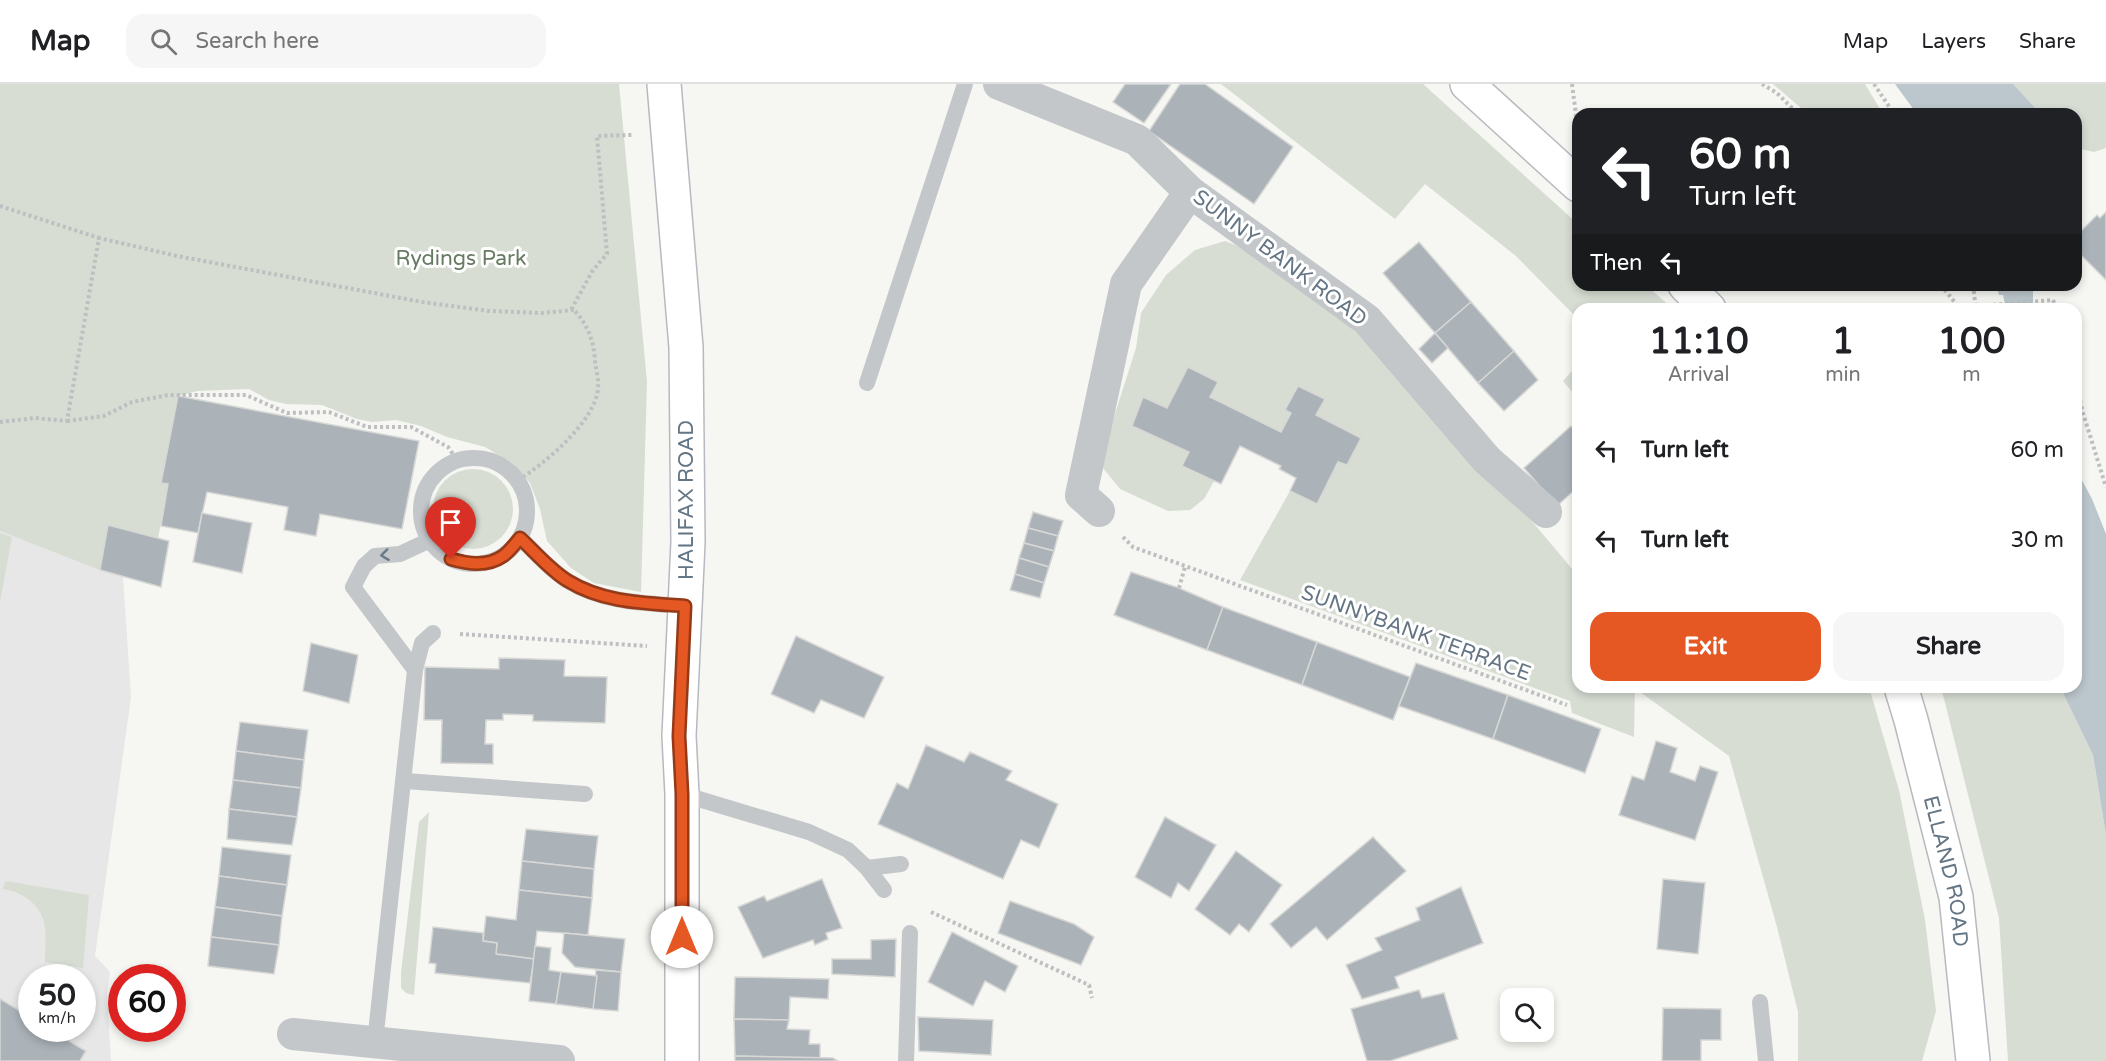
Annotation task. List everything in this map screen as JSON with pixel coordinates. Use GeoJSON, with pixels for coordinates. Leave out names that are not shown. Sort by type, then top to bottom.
{"type":"FeatureCollection","features":[{"type":"Feature","properties":{"kind":"main road","name":"HALIFAX ROAD"},"geometry":{"type":"LineString","coordinates":[[664,84],[686,347],[688,542],[679,736],[682,794],[682,1061]]}},
{"type":"Feature","properties":{"kind":"main road"},"geometry":{"type":"LineString","coordinates":[[1467,84],[1572,180]]}},
{"type":"Feature","properties":{"kind":"main road"},"geometry":{"type":"LineString","coordinates":[[1691,291],[1703,303]]}},
{"type":"Feature","properties":{"kind":"main road","name":"ELLAND ROAD"},"geometry":{"type":"LineString","coordinates":[[1902,693],[1956,897],[1973,1061]]}},
{"type":"Feature","properties":{"kind":"street","name":"SUNNY BANK ROAD"},"geometry":{"type":"LineString","coordinates":[[999,84],[1137,140],[1190,192],[1366,320],[1487,460],[1546,512]]}},
{"type":"Feature","properties":{"kind":"street"},"geometry":{"type":"LineString","coordinates":[[1099,511],[1082,495],[1126,284],[1190,192]]}},
{"type":"Feature","properties":{"kind":"street"},"geometry":{"type":"LineString","coordinates":[[293,1034],[558,1061]]}},
{"type":"Feature","properties":{"kind":"lane"},"geometry":{"type":"LineString","coordinates":[[867,383],[965,84]]}},
{"type":"Feature","properties":{"kind":"lane"},"geometry":{"type":"LineString","coordinates":[[474,457],[491,460],[506,468],[518,480],[526,496],[528,513],[525,529],[503,557],[486,563],[468,564],[451,559],[436,548],[426,533],[421,516],[423,498],[430,481],[442,468],[457,460],[474,457]]}},
{"type":"Feature","properties":{"kind":"lane"},"geometry":{"type":"LineString","coordinates":[[520,538],[567,581],[585,590],[617,600],[685,606]]}},
{"type":"Feature","properties":{"kind":"lane"},"geometry":{"type":"LineString","coordinates":[[416,670],[353,587],[364,566],[375,556],[400,554],[430,540]]}},
{"type":"Feature","properties":{"kind":"lane"},"geometry":{"type":"LineString","coordinates":[[375,1042],[416,670],[422,643],[432,633]]}},
{"type":"Feature","properties":{"kind":"lane"},"geometry":{"type":"LineString","coordinates":[[405,781],[585,794]]}},
{"type":"Feature","properties":{"kind":"lane"},"geometry":{"type":"LineString","coordinates":[[682,794],[809,832],[848,850],[867,868],[884,890]]}},
{"type":"Feature","properties":{"kind":"lane"},"geometry":{"type":"LineString","coordinates":[[867,868],[901,864]]}},
{"type":"Feature","properties":{"kind":"lane"},"geometry":{"type":"LineString","coordinates":[[906,1061],[910,933]]}},
{"type":"Feature","properties":{"kind":"lane"},"geometry":{"type":"LineString","coordinates":[[1760,1002],[1766,1061]]}},
{"type":"Feature","properties":{"kind":"path"},"geometry":{"type":"LineString","coordinates":[[1572,84],[1575,108]]}},
{"type":"Feature","properties":{"kind":"path"},"geometry":{"type":"LineString","coordinates":[[1762,84],[1777,93],[1792,108]]}},
{"type":"Feature","properties":{"kind":"path"},"geometry":{"type":"LineString","coordinates":[[1874,84],[1890,108]]}},
{"type":"Feature","properties":{"kind":"path"},"geometry":{"type":"LineString","coordinates":[[518,480],[536,470],[576,431],[592,410],[598,388],[595,345],[585,321],[572,308],[592,272],[607,254],[597,136],[669,133]]}},
{"type":"Feature","properties":{"kind":"path"},"geometry":{"type":"LineString","coordinates":[[0,206],[99,238],[177,256],[422,302],[489,311],[542,313],[574,310]]}},
{"type":"Feature","properties":{"kind":"path"},"geometry":{"type":"LineString","coordinates":[[67,421],[99,238]]}},
{"type":"Feature","properties":{"kind":"path"},"geometry":{"type":"LineString","coordinates":[[1946,291],[1955,303]]}},
{"type":"Feature","properties":{"kind":"path"},"geometry":{"type":"LineString","coordinates":[[2014,303],[2053,300],[2054,303]]}},
{"type":"Feature","properties":{"kind":"path"},"geometry":{"type":"LineString","coordinates":[[0,422],[35,418],[67,421],[104,416],[132,402],[168,395],[246,395],[287,413],[329,412],[368,427],[411,427],[448,447],[457,460]]}},
{"type":"Feature","properties":{"kind":"path"},"geometry":{"type":"LineString","coordinates":[[2082,409],[2106,487]]}},
{"type":"Feature","properties":{"kind":"path","name":"SUNNYBANK TERRACE"},"geometry":{"type":"LineString","coordinates":[[1099,511],[1133,547],[1567,705]]}},
{"type":"Feature","properties":{"kind":"path"},"geometry":{"type":"LineString","coordinates":[[1179,588],[1185,567]]}},
{"type":"Feature","properties":{"kind":"path"},"geometry":{"type":"LineString","coordinates":[[432,633],[683,649]]}},
{"type":"Feature","properties":{"kind":"path"},"geometry":{"type":"LineString","coordinates":[[884,890],[1089,985],[1092,998]]}},
{"type":"Feature","properties":{"kind":"shaded area"},"geometry":{"type":"Polygon","coordinates":[[[1895,84],[2013,84],[2035,108],[1913,108],[1895,84]]]}},
{"type":"Feature","properties":{"kind":"shaded area"},"geometry":{"type":"Polygon","coordinates":[[[1998,291],[2033,291],[2033,303],[2005,303],[2003,295],[1999,295],[1998,291]]]}},
{"type":"Feature","properties":{"kind":"shaded area"},"geometry":{"type":"Polygon","coordinates":[[[2082,480],[2106,534],[2106,835],[2093,755],[2063,693],[2082,693],[2082,480]]]}},
{"type":"Feature","properties":{"kind":"shaded area"},"geometry":{"type":"Polygon","coordinates":[[[0,531],[123,577],[131,697],[95,956],[108,970],[108,1042],[110,1042],[111,1061],[0,1061],[0,531]]]}},
{"type":"Feature","properties":{"kind":"green space","name":"Rydings Park"},"geometry":{"type":"Polygon","coordinates":[[[0,84],[619,84],[647,382],[641,592],[594,583],[571,568],[547,541],[540,509],[530,483],[512,463],[485,447],[396,420],[372,422],[357,419],[322,405],[286,404],[269,400],[249,389],[197,391],[178,396],[162,483],[168,484],[158,539],[100,570],[0,531],[0,84]]]}},
{"type":"Feature","properties":{"kind":"green space"},"geometry":{"type":"Polygon","coordinates":[[[1221,84],[1423,84],[1572,219],[1572,291],[1653,291],[1666,303],[1572,303],[1572,313],[1516,256],[1425,184],[1395,219],[1221,84]]]}},
{"type":"Feature","properties":{"kind":"green space"},"geometry":{"type":"Polygon","coordinates":[[[1773,84],[1865,84],[1879,108],[1801,108],[1773,84]]]}},
{"type":"Feature","properties":{"kind":"green space"},"geometry":{"type":"Polygon","coordinates":[[[2013,84],[2106,84],[2106,148],[2094,152],[2082,149],[2082,108],[2035,108],[2013,84]]]}},
{"type":"Feature","properties":{"kind":"green space"},"geometry":{"type":"Polygon","coordinates":[[[1225,241],[1256,253],[1322,300],[1437,408],[1572,569],[1572,693],[1635,693],[1634,737],[1572,713],[1570,701],[1240,580],[1290,491],[1317,504],[1338,462],[1347,465],[1361,439],[1316,415],[1324,399],[1297,386],[1286,410],[1291,413],[1281,432],[1210,397],[1218,382],[1188,367],[1167,408],[1143,398],[1132,426],[1189,452],[1183,467],[1214,481],[1204,499],[1190,510],[1168,511],[1120,489],[1103,468],[1105,445],[1136,348],[1141,313],[1166,275],[1195,250],[1225,241]]]}},
{"type":"Feature","properties":{"kind":"green space"},"geometry":{"type":"Polygon","coordinates":[[[1572,371],[1572,392],[1563,381],[1572,371]]]}},
{"type":"Feature","properties":{"kind":"green space"},"geometry":{"type":"Polygon","coordinates":[[[473,469],[488,472],[501,481],[510,494],[513,509],[510,524],[501,537],[488,546],[473,549],[458,546],[445,537],[436,524],[433,509],[436,494],[445,481],[458,472],[473,469]]]}},
{"type":"Feature","properties":{"kind":"green space"},"geometry":{"type":"Polygon","coordinates":[[[0,533],[12,537],[0,602],[0,533]]]}},
{"type":"Feature","properties":{"kind":"green space"},"geometry":{"type":"Polygon","coordinates":[[[1641,693],[1871,693],[1899,790],[1925,920],[1936,1011],[1922,1061],[1798,1061],[1798,1012],[1777,927],[1729,756],[1641,693]]]}},
{"type":"Feature","properties":{"kind":"green space"},"geometry":{"type":"Polygon","coordinates":[[[1943,693],[2063,693],[2093,755],[2106,835],[2106,1061],[2008,1061],[1999,918],[1943,693]]]}},
{"type":"Feature","properties":{"kind":"green space"},"geometry":{"type":"Polygon","coordinates":[[[429,812],[414,995],[406,993],[401,988],[401,972],[419,822],[429,812]]]}},
{"type":"Feature","properties":{"kind":"green space"},"geometry":{"type":"Polygon","coordinates":[[[6,881],[89,895],[83,964],[45,962],[45,931],[41,914],[34,904],[24,897],[13,891],[2,889],[6,881]]]}},
{"type":"Feature","properties":{"kind":"building"},"geometry":{"type":"Polygon","coordinates":[[[1125,84],[1171,84],[1144,123],[1113,102],[1125,84]]]}},
{"type":"Feature","properties":{"kind":"building"},"geometry":{"type":"Polygon","coordinates":[[[1180,84],[1205,84],[1293,147],[1254,204],[1149,131],[1180,84]]]}},
{"type":"Feature","properties":{"kind":"building"},"geometry":{"type":"Polygon","coordinates":[[[2106,212],[2106,280],[2082,256],[2082,230],[2097,215],[2100,218],[2106,212]]]}},
{"type":"Feature","properties":{"kind":"building"},"geometry":{"type":"Polygon","coordinates":[[[1419,242],[1471,302],[1435,333],[1383,273],[1419,242]]]}},
{"type":"Feature","properties":{"kind":"building"},"geometry":{"type":"Polygon","coordinates":[[[1471,302],[1514,351],[1478,383],[1435,333],[1471,302]]]}},
{"type":"Feature","properties":{"kind":"building"},"geometry":{"type":"Polygon","coordinates":[[[1435,333],[1448,348],[1432,363],[1419,349],[1435,333]]]}},
{"type":"Feature","properties":{"kind":"building"},"geometry":{"type":"Polygon","coordinates":[[[1514,351],[1538,380],[1504,411],[1478,383],[1514,351]]]}},
{"type":"Feature","properties":{"kind":"building"},"geometry":{"type":"Polygon","coordinates":[[[1188,367],[1218,382],[1210,397],[1281,432],[1291,413],[1285,410],[1298,386],[1325,399],[1316,415],[1361,438],[1347,465],[1338,462],[1317,504],[1290,491],[1296,478],[1279,469],[1281,466],[1240,446],[1221,484],[1182,466],[1189,452],[1132,426],[1143,397],[1167,408],[1188,367]]]}},
{"type":"Feature","properties":{"kind":"building"},"geometry":{"type":"Polygon","coordinates":[[[178,396],[419,441],[402,529],[320,514],[316,536],[284,530],[288,507],[207,492],[198,533],[161,526],[168,484],[161,483],[178,396]]]}},
{"type":"Feature","properties":{"kind":"building"},"geometry":{"type":"Polygon","coordinates":[[[1572,427],[1572,492],[1557,506],[1524,468],[1572,427]]]}},
{"type":"Feature","properties":{"kind":"building"},"geometry":{"type":"Polygon","coordinates":[[[1033,512],[1063,521],[1058,536],[1028,528],[1033,512]]]}},
{"type":"Feature","properties":{"kind":"building"},"geometry":{"type":"Polygon","coordinates":[[[202,513],[252,523],[242,573],[193,562],[202,513]]]}},
{"type":"Feature","properties":{"kind":"building"},"geometry":{"type":"Polygon","coordinates":[[[108,525],[169,541],[161,587],[100,570],[108,525]]]}},
{"type":"Feature","properties":{"kind":"building"},"geometry":{"type":"Polygon","coordinates":[[[1028,528],[1058,536],[1054,551],[1024,543],[1028,528]]]}},
{"type":"Feature","properties":{"kind":"building"},"geometry":{"type":"Polygon","coordinates":[[[1024,543],[1054,551],[1049,567],[1019,558],[1024,543]]]}},
{"type":"Feature","properties":{"kind":"building"},"geometry":{"type":"Polygon","coordinates":[[[1019,558],[1049,567],[1044,583],[1015,574],[1019,558]]]}},
{"type":"Feature","properties":{"kind":"building"},"geometry":{"type":"Polygon","coordinates":[[[1131,572],[1179,588],[1223,607],[1207,650],[1114,615],[1131,572]]]}},
{"type":"Feature","properties":{"kind":"building"},"geometry":{"type":"Polygon","coordinates":[[[1015,574],[1044,583],[1040,598],[1010,590],[1015,574]]]}},
{"type":"Feature","properties":{"kind":"building"},"geometry":{"type":"Polygon","coordinates":[[[1223,607],[1317,642],[1302,685],[1207,650],[1223,607]]]}},
{"type":"Feature","properties":{"kind":"building"},"geometry":{"type":"Polygon","coordinates":[[[796,636],[884,677],[864,718],[821,700],[814,713],[771,694],[796,636]]]}},
{"type":"Feature","properties":{"kind":"building"},"geometry":{"type":"Polygon","coordinates":[[[1317,642],[1410,677],[1393,720],[1302,685],[1317,642]]]}},
{"type":"Feature","properties":{"kind":"building"},"geometry":{"type":"Polygon","coordinates":[[[311,643],[358,655],[349,703],[303,691],[311,643]]]}},
{"type":"Feature","properties":{"kind":"building"},"geometry":{"type":"Polygon","coordinates":[[[499,658],[565,660],[564,676],[607,677],[605,723],[533,721],[533,715],[503,714],[503,720],[486,720],[485,744],[493,744],[493,764],[441,763],[442,720],[424,720],[425,667],[499,669],[499,658]]]}},
{"type":"Feature","properties":{"kind":"building"},"geometry":{"type":"Polygon","coordinates":[[[1416,663],[1508,695],[1493,739],[1399,706],[1416,663]]]}},
{"type":"Feature","properties":{"kind":"building"},"geometry":{"type":"Polygon","coordinates":[[[1508,695],[1601,729],[1585,773],[1493,739],[1508,695]]]}},
{"type":"Feature","properties":{"kind":"building"},"geometry":{"type":"Polygon","coordinates":[[[240,722],[308,730],[304,760],[236,751],[240,722]]]}},
{"type":"Feature","properties":{"kind":"building"},"geometry":{"type":"Polygon","coordinates":[[[1656,741],[1677,748],[1670,772],[1695,781],[1700,766],[1718,772],[1695,840],[1619,815],[1632,776],[1644,780],[1656,741]]]}},
{"type":"Feature","properties":{"kind":"building"},"geometry":{"type":"Polygon","coordinates":[[[926,745],[964,762],[970,752],[1012,771],[1006,780],[1058,804],[1039,848],[1021,840],[1003,879],[878,824],[897,783],[908,789],[926,745]]]}},
{"type":"Feature","properties":{"kind":"building"},"geometry":{"type":"Polygon","coordinates":[[[236,751],[304,760],[301,788],[233,780],[236,751]]]}},
{"type":"Feature","properties":{"kind":"building"},"geometry":{"type":"Polygon","coordinates":[[[233,780],[301,788],[297,817],[229,809],[233,780]]]}},
{"type":"Feature","properties":{"kind":"building"},"geometry":{"type":"Polygon","coordinates":[[[229,809],[297,817],[292,845],[227,839],[229,809]]]}},
{"type":"Feature","properties":{"kind":"building"},"geometry":{"type":"Polygon","coordinates":[[[1165,817],[1216,845],[1189,891],[1178,883],[1171,898],[1135,877],[1165,817]]]}},
{"type":"Feature","properties":{"kind":"building"},"geometry":{"type":"Polygon","coordinates":[[[526,829],[598,836],[594,869],[522,861],[526,829]]]}},
{"type":"Feature","properties":{"kind":"building"},"geometry":{"type":"Polygon","coordinates":[[[1373,837],[1406,871],[1327,940],[1316,927],[1291,948],[1270,924],[1373,837]]]}},
{"type":"Feature","properties":{"kind":"building"},"geometry":{"type":"Polygon","coordinates":[[[222,847],[291,855],[287,885],[219,876],[222,847]]]}},
{"type":"Feature","properties":{"kind":"building"},"geometry":{"type":"Polygon","coordinates":[[[1236,851],[1282,885],[1249,932],[1239,924],[1230,935],[1195,909],[1236,851]]]}},
{"type":"Feature","properties":{"kind":"building"},"geometry":{"type":"Polygon","coordinates":[[[522,861],[594,869],[592,898],[519,890],[522,861]]]}},
{"type":"Feature","properties":{"kind":"building"},"geometry":{"type":"Polygon","coordinates":[[[219,876],[287,885],[282,916],[215,907],[219,876]]]}},
{"type":"Feature","properties":{"kind":"building"},"geometry":{"type":"Polygon","coordinates":[[[822,879],[842,928],[826,933],[828,939],[815,945],[813,940],[763,958],[738,907],[764,896],[767,901],[822,879]]]}},
{"type":"Feature","properties":{"kind":"building"},"geometry":{"type":"Polygon","coordinates":[[[1663,879],[1705,883],[1698,954],[1657,949],[1663,879]]]}},
{"type":"Feature","properties":{"kind":"building"},"geometry":{"type":"Polygon","coordinates":[[[1461,887],[1483,943],[1395,977],[1399,988],[1362,999],[1346,965],[1382,950],[1375,938],[1420,920],[1416,908],[1461,887]]]}},
{"type":"Feature","properties":{"kind":"building"},"geometry":{"type":"Polygon","coordinates":[[[519,890],[592,898],[588,935],[537,931],[534,959],[496,954],[497,943],[483,941],[486,916],[516,920],[519,890]]]}},
{"type":"Feature","properties":{"kind":"building"},"geometry":{"type":"Polygon","coordinates":[[[1010,901],[1074,924],[1094,937],[1081,965],[998,933],[1010,901]]]}},
{"type":"Feature","properties":{"kind":"building"},"geometry":{"type":"Polygon","coordinates":[[[215,907],[282,916],[279,945],[211,937],[215,907]]]}},
{"type":"Feature","properties":{"kind":"building"},"geometry":{"type":"Polygon","coordinates":[[[433,927],[483,933],[483,941],[497,943],[496,954],[534,959],[530,983],[435,973],[436,964],[429,963],[433,927]]]}},
{"type":"Feature","properties":{"kind":"building"},"geometry":{"type":"Polygon","coordinates":[[[952,932],[1018,966],[1005,992],[985,981],[973,1006],[928,982],[952,932]]]}},
{"type":"Feature","properties":{"kind":"building"},"geometry":{"type":"Polygon","coordinates":[[[564,933],[625,939],[621,972],[575,967],[562,953],[564,933]]]}},
{"type":"Feature","properties":{"kind":"building"},"geometry":{"type":"Polygon","coordinates":[[[211,937],[279,945],[274,974],[208,966],[211,937]]]}},
{"type":"Feature","properties":{"kind":"building"},"geometry":{"type":"Polygon","coordinates":[[[896,939],[895,977],[832,974],[832,959],[871,959],[871,940],[896,939]]]}},
{"type":"Feature","properties":{"kind":"building"},"geometry":{"type":"Polygon","coordinates":[[[535,946],[551,948],[549,970],[561,972],[556,1004],[529,1001],[535,946]]]}},
{"type":"Feature","properties":{"kind":"building"},"geometry":{"type":"Polygon","coordinates":[[[596,970],[621,972],[618,1011],[593,1009],[596,970]]]}},
{"type":"Feature","properties":{"kind":"building"},"geometry":{"type":"Polygon","coordinates":[[[561,972],[597,976],[593,1009],[556,1004],[561,972]]]}},
{"type":"Feature","properties":{"kind":"building"},"geometry":{"type":"Polygon","coordinates":[[[735,977],[829,979],[828,999],[790,997],[789,1020],[734,1019],[735,977]]]}},
{"type":"Feature","properties":{"kind":"building"},"geometry":{"type":"Polygon","coordinates":[[[1419,990],[1422,998],[1444,993],[1458,1039],[1390,1061],[1367,1061],[1351,1009],[1419,990]]]}},
{"type":"Feature","properties":{"kind":"building"},"geometry":{"type":"Polygon","coordinates":[[[0,999],[18,1010],[18,1042],[71,1042],[86,1051],[80,1061],[0,1061],[0,999]]]}},
{"type":"Feature","properties":{"kind":"building"},"geometry":{"type":"Polygon","coordinates":[[[1663,1008],[1721,1009],[1721,1040],[1701,1040],[1701,1061],[1662,1061],[1663,1008]]]}},
{"type":"Feature","properties":{"kind":"building"},"geometry":{"type":"Polygon","coordinates":[[[918,1017],[993,1020],[991,1055],[919,1051],[918,1017]]]}},
{"type":"Feature","properties":{"kind":"building"},"geometry":{"type":"Polygon","coordinates":[[[734,1019],[789,1020],[787,1029],[810,1030],[809,1044],[820,1044],[820,1059],[735,1056],[734,1019]]]}},
{"type":"Feature","properties":{"kind":"building"},"geometry":{"type":"Polygon","coordinates":[[[735,1056],[833,1058],[838,1061],[735,1061],[735,1056]]]}},
{"type":"Feature","properties":{"kind":"route"},"geometry":{"type":"LineString","coordinates":[[451,559],[468,564],[486,563],[503,557],[520,538],[567,581],[585,590],[617,600],[685,606],[679,736],[682,794],[682,937]]}}]}
